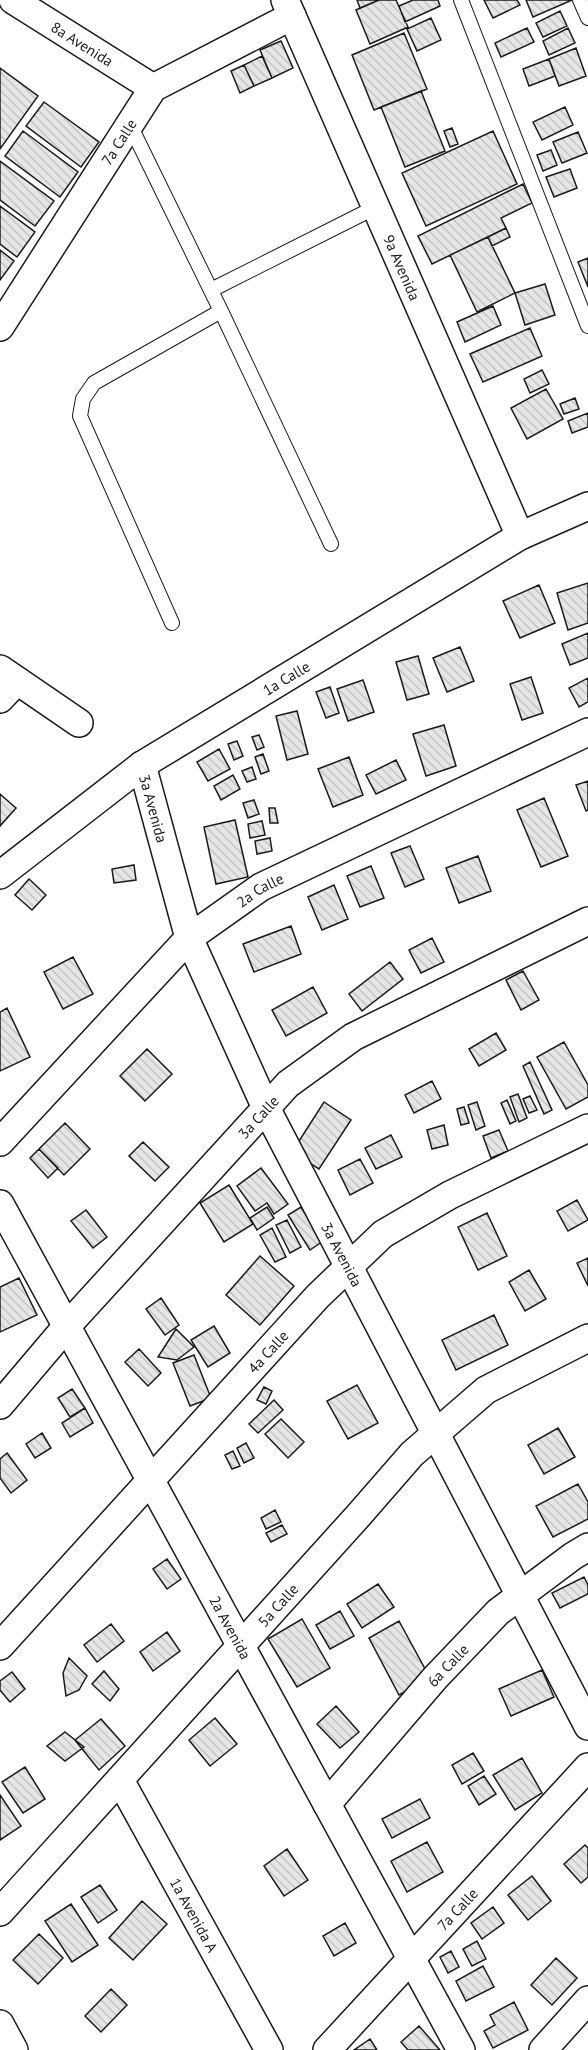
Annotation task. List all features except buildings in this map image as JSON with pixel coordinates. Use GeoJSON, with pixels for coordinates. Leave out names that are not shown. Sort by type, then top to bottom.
{"type":"FeatureCollection","features":[{"type":"Feature","properties":{"kind":"street","name":"8a Avenida"},"geometry":{"type":"LineString","coordinates":[[13,0],[153,88]]}},
{"type":"Feature","properties":{"kind":"street"},"geometry":{"type":"LineString","coordinates":[[153,88],[289,8]]}},
{"type":"Feature","properties":{"kind":"street","name":"9a Avenida"},"geometry":{"type":"LineString","coordinates":[[289,8],[520,536]]}},
{"type":"Feature","properties":{"kind":"street","name":"7a Calle"},"geometry":{"type":"LineString","coordinates":[[0,327],[153,88]]}},
{"type":"Feature","properties":{"kind":"street","name":"1a Calle"},"geometry":{"type":"LineString","coordinates":[[0,876],[142,765],[520,536],[588,506]]}},
{"type":"Feature","properties":{"kind":"street"},"geometry":{"type":"LineString","coordinates":[[6,683],[79,723]]}},
{"type":"Feature","properties":{"kind":"street","name":"2a Calle"},"geometry":{"type":"LineString","coordinates":[[0,1142],[189,938],[261,887],[588,732]]}},
{"type":"Feature","properties":{"kind":"street","name":"3a Avenida"},"geometry":{"type":"LineString","coordinates":[[142,765],[189,938],[266,1108],[588,1726]]}},
{"type":"Feature","properties":{"kind":"street","name":"3a Calle"},"geometry":{"type":"LineString","coordinates":[[0,1405],[67,1326],[288,1084],[352,1037],[588,921]]}},
{"type":"Feature","properties":{"kind":"street","name":"4a Calle"},"geometry":{"type":"LineString","coordinates":[[0,1646],[318,1296],[383,1234],[450,1195],[588,1128]]}},
{"type":"Feature","properties":{"kind":"street","name":"2a Avenida"},"geometry":{"type":"LineString","coordinates":[[0,1204],[461,2050]]}},
{"type":"Feature","properties":{"kind":"street","name":"5a Calle"},"geometry":{"type":"LineString","coordinates":[[0,1912],[412,1454],[486,1390],[588,1338]]}},
{"type":"Feature","properties":{"kind":"street","name":"6a Calle"},"geometry":{"type":"LineString","coordinates":[[327,1804],[435,1678],[498,1612],[588,1547]]}},
{"type":"Feature","properties":{"kind":"street","name":"7a Calle"},"geometry":{"type":"LineString","coordinates":[[327,2050],[588,1767]]}},
{"type":"Feature","properties":{"kind":"street","name":"1a Avenida A"},"geometry":{"type":"LineString","coordinates":[[120,1780],[269,2050]]}},
{"type":"Feature","properties":{"kind":"street"},"geometry":{"type":"LineString","coordinates":[[543,2050],[588,2000]]}},
{"type":"Feature","properties":{"kind":"street"},"geometry":{"type":"LineString","coordinates":[[0,2024],[14,2050]]}},
{"type":"Feature","properties":{"kind":"lane"},"geometry":{"type":"LineString","coordinates":[[461,0],[588,326]]}},
{"type":"Feature","properties":{"kind":"lane"},"geometry":{"type":"LineString","coordinates":[[580,0],[588,18]]}},
{"type":"Feature","properties":{"kind":"lane"},"geometry":{"type":"LineString","coordinates":[[130,125],[331,544]]}},
{"type":"Feature","properties":{"kind":"lane"},"geometry":{"type":"LineString","coordinates":[[211,290],[376,207]]}},
{"type":"Feature","properties":{"kind":"lane"},"geometry":{"type":"LineString","coordinates":[[172,623],[80,416],[83,399],[93,383],[221,311]]}}]}
